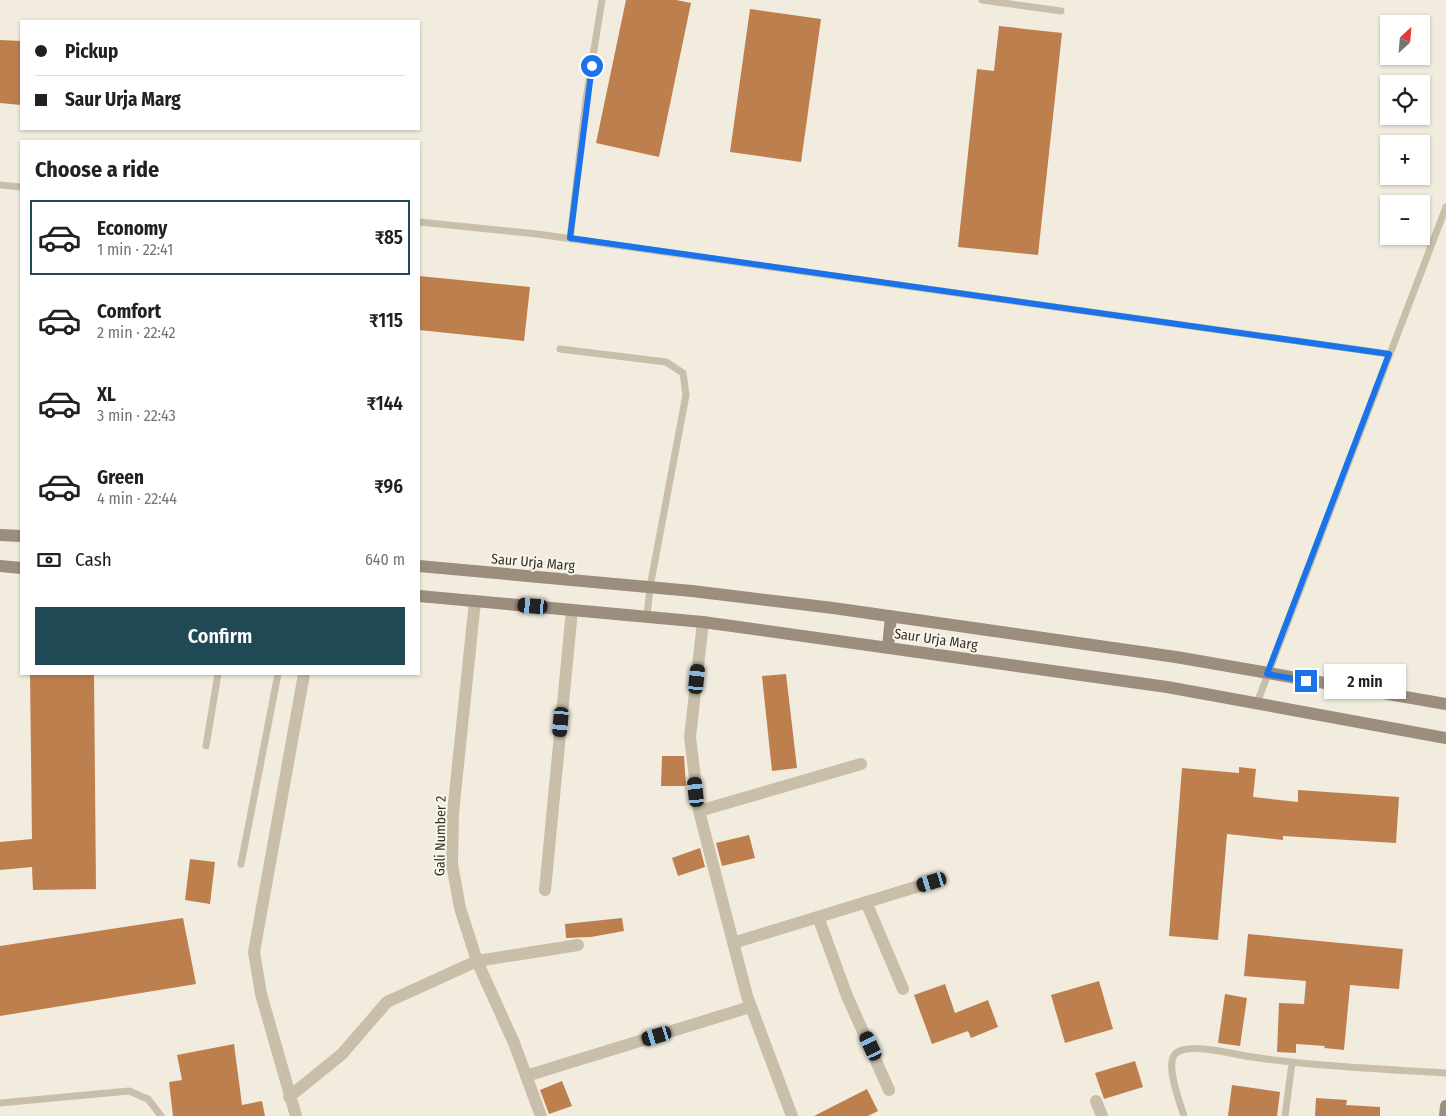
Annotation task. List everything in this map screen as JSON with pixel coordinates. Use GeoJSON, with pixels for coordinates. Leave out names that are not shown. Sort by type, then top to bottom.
{"type":"FeatureCollection","features":[{"type":"Feature","properties":{"kind":"street"},"geometry":{"type":"LineString","coordinates":[[0,535],[20,536]]}},
{"type":"Feature","properties":{"kind":"street"},"geometry":{"type":"LineString","coordinates":[[0,566],[20,568]]}},
{"type":"Feature","properties":{"kind":"street","name":"Saur Urja Marg"},"geometry":{"type":"LineString","coordinates":[[420,566],[650,587],[891,616],[1176,657],[1446,704]]}},
{"type":"Feature","properties":{"kind":"street","name":"Saur Urja Marg"},"geometry":{"type":"LineString","coordinates":[[420,596],[703,622],[1167,687],[1446,738]]}},
{"type":"Feature","properties":{"kind":"street","name":"Gali Number 2"},"geometry":{"type":"LineString","coordinates":[[475,601],[453,813],[452,864],[460,908],[477,961],[514,1043],[540,1116]]}},
{"type":"Feature","properties":{"kind":"street"},"geometry":{"type":"LineString","coordinates":[[545,890],[572,610]]}},
{"type":"Feature","properties":{"kind":"street"},"geometry":{"type":"LineString","coordinates":[[888,648],[891,616]]}},
{"type":"Feature","properties":{"kind":"street"},"geometry":{"type":"LineString","coordinates":[[703,622],[690,737],[698,811],[750,1007],[792,1116]]}},
{"type":"Feature","properties":{"kind":"street"},"geometry":{"type":"LineString","coordinates":[[296,1116],[261,994],[254,952],[304,675]]}},
{"type":"Feature","properties":{"kind":"street"},"geometry":{"type":"LineString","coordinates":[[698,811],[861,764]]}},
{"type":"Feature","properties":{"kind":"street"},"geometry":{"type":"LineString","coordinates":[[733,943],[932,882]]}},
{"type":"Feature","properties":{"kind":"street"},"geometry":{"type":"LineString","coordinates":[[866,902],[903,989]]}},
{"type":"Feature","properties":{"kind":"street"},"geometry":{"type":"LineString","coordinates":[[818,917],[847,996],[879,1063],[889,1090]]}},
{"type":"Feature","properties":{"kind":"street"},"geometry":{"type":"LineString","coordinates":[[289,1097],[342,1054],[387,1002],[477,961],[578,945]]}},
{"type":"Feature","properties":{"kind":"street"},"geometry":{"type":"LineString","coordinates":[[526,1076],[750,1007]]}},
{"type":"Feature","properties":{"kind":"street"},"geometry":{"type":"LineString","coordinates":[[1096,1101],[1102,1116]]}},
{"type":"Feature","properties":{"kind":"street"},"geometry":{"type":"LineString","coordinates":[[1445,1116],[1446,1106]]}},
{"type":"Feature","properties":{"kind":"lane"},"geometry":{"type":"LineString","coordinates":[[570,238],[586,99],[602,0]]}},
{"type":"Feature","properties":{"kind":"lane"},"geometry":{"type":"LineString","coordinates":[[982,0],[1061,11]]}},
{"type":"Feature","properties":{"kind":"lane"},"geometry":{"type":"LineString","coordinates":[[0,185],[20,187]]}},
{"type":"Feature","properties":{"kind":"lane"},"geometry":{"type":"LineString","coordinates":[[1257,703],[1446,207]]}},
{"type":"Feature","properties":{"kind":"lane"},"geometry":{"type":"LineString","coordinates":[[420,222],[570,238],[1389,354]]}},
{"type":"Feature","properties":{"kind":"lane"},"geometry":{"type":"LineString","coordinates":[[560,349],[646,358],[666,362],[683,373],[686,395],[650,587],[647,616]]}},
{"type":"Feature","properties":{"kind":"lane"},"geometry":{"type":"LineString","coordinates":[[206,746],[218,675]]}},
{"type":"Feature","properties":{"kind":"lane"},"geometry":{"type":"LineString","coordinates":[[241,864],[278,675]]}},
{"type":"Feature","properties":{"kind":"lane"},"geometry":{"type":"LineString","coordinates":[[1184,1116],[1171,1061],[1176,1053],[1184,1049],[1200,1049],[1292,1063],[1446,1073]]}},
{"type":"Feature","properties":{"kind":"lane"},"geometry":{"type":"LineString","coordinates":[[1285,1116],[1292,1063]]}},
{"type":"Feature","properties":{"kind":"lane"},"geometry":{"type":"LineString","coordinates":[[0,1103],[129,1091],[148,1099],[161,1116]]}},
{"type":"Feature","properties":{"kind":"building"},"geometry":{"type":"Polygon","coordinates":[[[626,0],[676,0],[691,3],[659,157],[596,143],[626,0]]]}},
{"type":"Feature","properties":{"kind":"building"},"geometry":{"type":"Polygon","coordinates":[[[750,9],[821,19],[801,162],[730,152],[750,9]]]}},
{"type":"Feature","properties":{"kind":"building"},"geometry":{"type":"Polygon","coordinates":[[[999,26],[1062,33],[1038,255],[958,247],[977,69],[994,71],[999,26]]]}},
{"type":"Feature","properties":{"kind":"building"},"geometry":{"type":"Polygon","coordinates":[[[0,40],[20,41],[20,105],[0,103],[0,40]]]}},
{"type":"Feature","properties":{"kind":"building"},"geometry":{"type":"Polygon","coordinates":[[[420,276],[530,287],[524,341],[420,330],[420,276]]]}},
{"type":"Feature","properties":{"kind":"building"},"geometry":{"type":"Polygon","coordinates":[[[786,674],[797,768],[772,771],[762,676],[786,674]]]}},
{"type":"Feature","properties":{"kind":"building"},"geometry":{"type":"Polygon","coordinates":[[[30,675],[94,675],[96,889],[33,890],[32,867],[0,870],[0,842],[32,839],[30,675]]]}},
{"type":"Feature","properties":{"kind":"building"},"geometry":{"type":"Polygon","coordinates":[[[662,756],[684,756],[686,786],[661,786],[662,756]]]}},
{"type":"Feature","properties":{"kind":"building"},"geometry":{"type":"Polygon","coordinates":[[[1239,767],[1256,769],[1253,797],[1298,802],[1298,790],[1399,797],[1396,843],[1283,836],[1283,840],[1227,834],[1218,940],[1169,936],[1182,768],[1239,773],[1239,767]]]}},
{"type":"Feature","properties":{"kind":"building"},"geometry":{"type":"Polygon","coordinates":[[[749,835],[755,858],[722,866],[716,843],[749,835]]]}},
{"type":"Feature","properties":{"kind":"building"},"geometry":{"type":"Polygon","coordinates":[[[700,848],[705,867],[678,876],[672,858],[700,848]]]}},
{"type":"Feature","properties":{"kind":"building"},"geometry":{"type":"Polygon","coordinates":[[[190,859],[215,862],[210,904],[185,900],[190,859]]]}},
{"type":"Feature","properties":{"kind":"building"},"geometry":{"type":"Polygon","coordinates":[[[183,918],[196,984],[0,1016],[0,946],[183,918]]]}},
{"type":"Feature","properties":{"kind":"building"},"geometry":{"type":"Polygon","coordinates":[[[622,918],[624,931],[591,937],[566,938],[565,924],[622,918]]]}},
{"type":"Feature","properties":{"kind":"building"},"geometry":{"type":"Polygon","coordinates":[[[1248,934],[1403,949],[1399,989],[1350,985],[1344,1050],[1324,1048],[1325,1046],[1296,1044],[1296,1053],[1277,1052],[1279,1003],[1304,1004],[1306,981],[1244,976],[1248,934]]]}},
{"type":"Feature","properties":{"kind":"building"},"geometry":{"type":"Polygon","coordinates":[[[1099,981],[1113,1029],[1065,1043],[1051,995],[1099,981]]]}},
{"type":"Feature","properties":{"kind":"building"},"geometry":{"type":"Polygon","coordinates":[[[945,984],[955,1013],[988,1000],[998,1027],[971,1038],[968,1031],[932,1044],[914,995],[945,984]]]}},
{"type":"Feature","properties":{"kind":"building"},"geometry":{"type":"Polygon","coordinates":[[[1225,994],[1247,998],[1240,1046],[1218,1043],[1225,994]]]}},
{"type":"Feature","properties":{"kind":"building"},"geometry":{"type":"Polygon","coordinates":[[[234,1044],[242,1105],[262,1101],[265,1116],[173,1116],[169,1082],[182,1080],[177,1055],[234,1044]]]}},
{"type":"Feature","properties":{"kind":"building"},"geometry":{"type":"Polygon","coordinates":[[[1135,1061],[1143,1087],[1104,1099],[1095,1073],[1135,1061]]]}},
{"type":"Feature","properties":{"kind":"building"},"geometry":{"type":"Polygon","coordinates":[[[562,1081],[572,1106],[549,1114],[540,1090],[562,1081]]]}},
{"type":"Feature","properties":{"kind":"building"},"geometry":{"type":"Polygon","coordinates":[[[1232,1085],[1280,1092],[1277,1116],[1228,1116],[1232,1085]]]}},
{"type":"Feature","properties":{"kind":"building"},"geometry":{"type":"Polygon","coordinates":[[[867,1089],[878,1111],[868,1116],[814,1116],[867,1089]]]}},
{"type":"Feature","properties":{"kind":"building"},"geometry":{"type":"Polygon","coordinates":[[[1316,1098],[1347,1100],[1346,1105],[1380,1107],[1380,1116],[1315,1116],[1316,1098]]]}},
{"type":"Feature","properties":{"kind":"route"},"geometry":{"type":"LineString","coordinates":[[592,66],[586,99],[570,238],[1389,354],[1267,674],[1306,681]]}}]}
